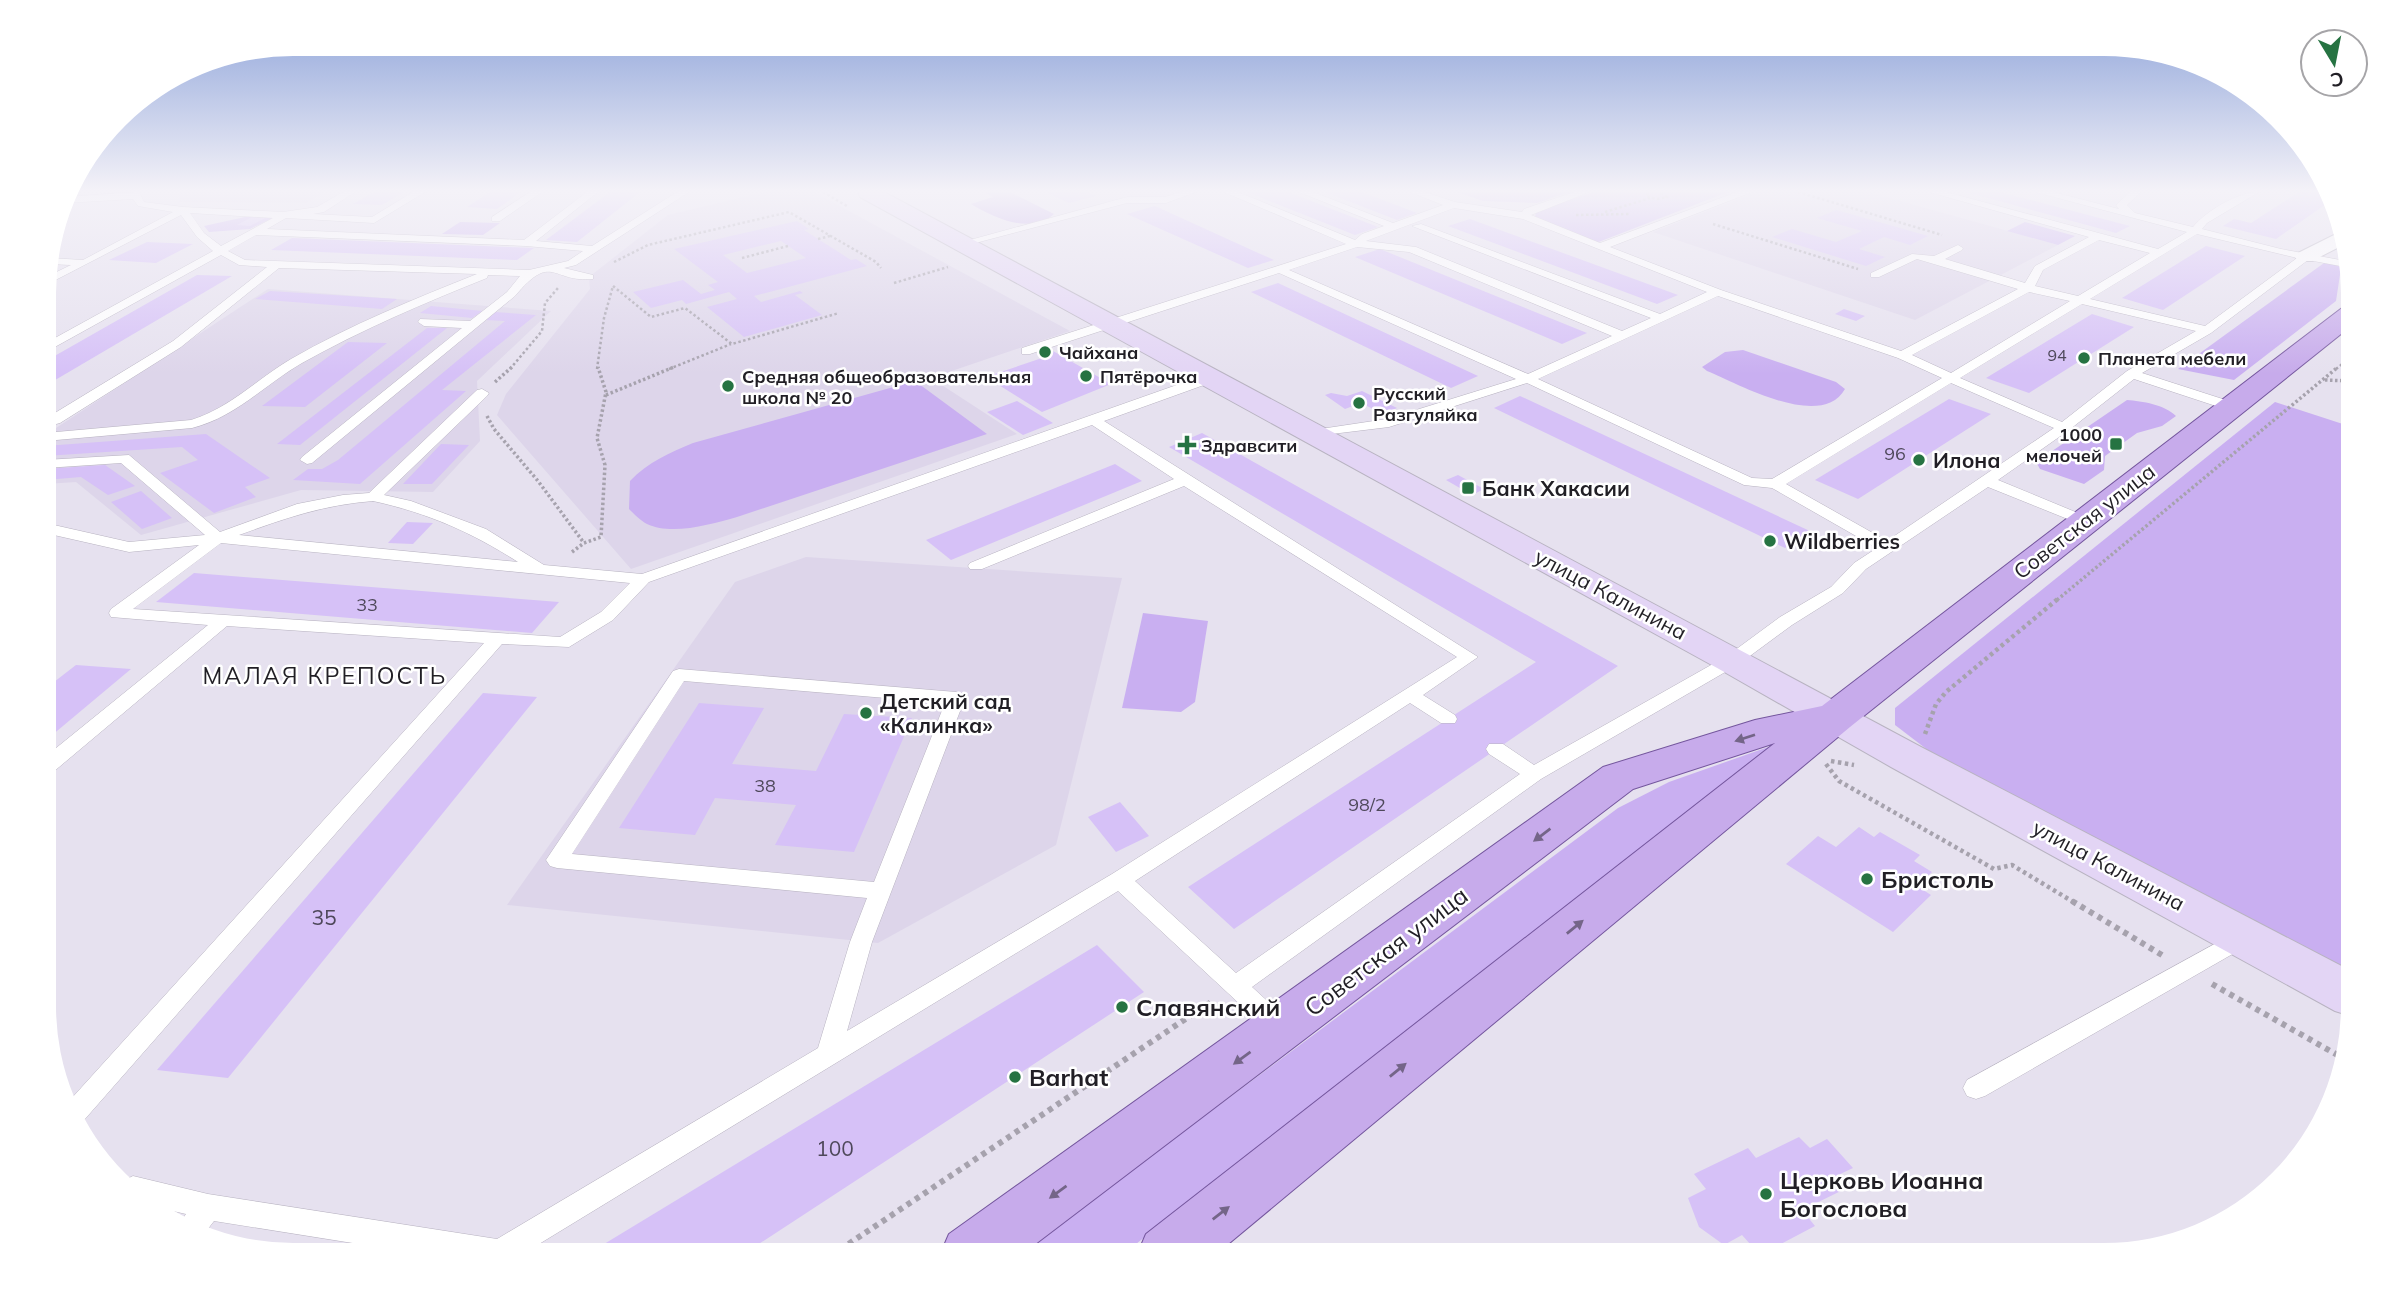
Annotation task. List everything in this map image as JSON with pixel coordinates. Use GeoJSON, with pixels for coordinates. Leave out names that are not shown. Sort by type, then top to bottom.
{"type":"FeatureCollection","features":[{"type":"Feature","properties":{"kind":"main road","name":"улица Калинина"},"geometry":{"type":"LineString","coordinates":[[953,253],[1112,325],[1733,660],[1829,739],[2243,937],[2341,990]]}},
{"type":"Feature","properties":{"kind":"main road","name":"Советская улица"},"geometry":{"type":"LineString","coordinates":[[1184,1243],[1829,739],[2085,521],[2341,317]]}},
{"type":"Feature","properties":{"kind":"main road","name":"Советская улица"},"geometry":{"type":"LineString","coordinates":[[988,1243],[1618,778],[1770,730],[1829,739]]}},
{"type":"Feature","properties":{"kind":"street"},"geometry":{"type":"LineString","coordinates":[[2305,257],[2314,253]]}},
{"type":"Feature","properties":{"kind":"lane"},"geometry":{"type":"LineString","coordinates":[[57,276],[103,253]]}},
{"type":"Feature","properties":{"kind":"lane"},"geometry":{"type":"LineString","coordinates":[[57,342],[215,253]]}},
{"type":"Feature","properties":{"kind":"lane"},"geometry":{"type":"LineString","coordinates":[[221,253],[243,263],[275,266],[529,273],[572,263],[589,253]]}},
{"type":"Feature","properties":{"kind":"lane"},"geometry":{"type":"LineString","coordinates":[[956,255],[963,253]]}},
{"type":"Feature","properties":{"kind":"lane"},"geometry":{"type":"LineString","coordinates":[[1026,351],[1331,253]]}},
{"type":"Feature","properties":{"kind":"lane"},"geometry":{"type":"LineString","coordinates":[[1418,253],[1620,335]]}},
{"type":"Feature","properties":{"kind":"lane"},"geometry":{"type":"LineString","coordinates":[[1488,253],[1661,318]]}},
{"type":"Feature","properties":{"kind":"lane"},"geometry":{"type":"LineString","coordinates":[[1615,253],[1717,292],[1902,355],[1934,368],[1950,379],[2064,427]]}},
{"type":"Feature","properties":{"kind":"lane"},"geometry":{"type":"LineString","coordinates":[[1935,259],[1948,253]]}},
{"type":"Feature","properties":{"kind":"lane"},"geometry":{"type":"LineString","coordinates":[[1902,355],[2028,288],[2039,268],[2067,253]]}},
{"type":"Feature","properties":{"kind":"lane"},"geometry":{"type":"LineString","coordinates":[[1775,484],[2161,253]]}},
{"type":"Feature","properties":{"kind":"lane"},"geometry":{"type":"LineString","coordinates":[[2286,253],[2339,263]]}},
{"type":"Feature","properties":{"kind":"lane"},"geometry":{"type":"LineString","coordinates":[[1875,275],[1916,256],[1935,259],[2028,288],[2207,330]]}},
{"type":"Feature","properties":{"kind":"lane"},"geometry":{"type":"LineString","coordinates":[[1235,986],[1534,774],[1733,660],[1786,621],[1836,590],[1860,566],[2064,427],[2132,374],[2207,330],[2305,257]]}},
{"type":"Feature","properties":{"kind":"lane"},"geometry":{"type":"LineString","coordinates":[[58,261],[85,262]]}},
{"type":"Feature","properties":{"kind":"lane"},"geometry":{"type":"LineString","coordinates":[[57,418],[177,344],[275,266]]}},
{"type":"Feature","properties":{"kind":"lane"},"geometry":{"type":"LineString","coordinates":[[554,269],[589,276]]}},
{"type":"Feature","properties":{"kind":"lane"},"geometry":{"type":"LineString","coordinates":[[1281,270],[1528,379],[1749,481],[1775,484],[1889,548]]}},
{"type":"Feature","properties":{"kind":"lane"},"geometry":{"type":"LineString","coordinates":[[57,436],[192,424],[215,419],[295,362],[446,290],[492,272]]}},
{"type":"Feature","properties":{"kind":"lane"},"geometry":{"type":"LineString","coordinates":[[307,460],[511,294],[529,273]]}},
{"type":"Feature","properties":{"kind":"lane"},"geometry":{"type":"LineString","coordinates":[[1312,433],[1390,424],[1528,379],[1717,292]]}},
{"type":"Feature","properties":{"kind":"lane"},"geometry":{"type":"LineString","coordinates":[[424,322],[472,325]]}},
{"type":"Feature","properties":{"kind":"lane"},"geometry":{"type":"LineString","coordinates":[[2132,374],[2230,406]]}},
{"type":"Feature","properties":{"kind":"lane"},"geometry":{"type":"LineString","coordinates":[[57,531],[129,547],[218,538],[544,572],[643,579],[1210,378]]}},
{"type":"Feature","properties":{"kind":"lane"},"geometry":{"type":"LineString","coordinates":[[373,497],[482,393]]}},
{"type":"Feature","properties":{"kind":"lane"},"geometry":{"type":"LineString","coordinates":[[516,1243],[1120,880],[1469,657],[1185,480],[1094,420]]}},
{"type":"Feature","properties":{"kind":"lane"},"geometry":{"type":"LineString","coordinates":[[57,463],[124,458],[218,538]]}},
{"type":"Feature","properties":{"kind":"lane"},"geometry":{"type":"LineString","coordinates":[[976,566],[1185,480]]}},
{"type":"Feature","properties":{"kind":"lane"},"geometry":{"type":"LineString","coordinates":[[1987,481],[2085,521]]}},
{"type":"Feature","properties":{"kind":"lane"},"geometry":{"type":"LineString","coordinates":[[544,572],[481,532],[407,504],[373,497],[302,508],[218,538],[117,613],[563,643],[607,616],[643,579]]}},
{"type":"Feature","properties":{"kind":"lane"},"geometry":{"type":"LineString","coordinates":[[56,759],[223,621]]}},
{"type":"Feature","properties":{"kind":"lane"},"geometry":{"type":"LineString","coordinates":[[79,1108],[498,638]]}},
{"type":"Feature","properties":{"kind":"lane"},"geometry":{"type":"LineString","coordinates":[[828,1057],[861,942],[956,698],[679,675],[558,860],[880,891]]}},
{"type":"Feature","properties":{"kind":"lane"},"geometry":{"type":"LineString","coordinates":[[1410,695],[1448,719]]}},
{"type":"Feature","properties":{"kind":"lane"},"geometry":{"type":"LineString","coordinates":[[1496,749],[1534,774]]}},
{"type":"Feature","properties":{"kind":"lane"},"geometry":{"type":"LineString","coordinates":[[1120,880],[1281,1029]]}},
{"type":"Feature","properties":{"kind":"lane"},"geometry":{"type":"LineString","coordinates":[[1976,1088],[2243,937]]}},
{"type":"Feature","properties":{"kind":"lane"},"geometry":{"type":"LineString","coordinates":[[148,1193],[208,1207],[435,1243]]}},
{"type":"Feature","properties":{"kind":"lane"},"geometry":{"type":"LineString","coordinates":[[197,1222],[208,1207]]}},
{"type":"Feature","properties":{"kind":"path"},"geometry":{"type":"LineString","coordinates":[[589,276],[633,253]]}},
{"type":"Feature","properties":{"kind":"path"},"geometry":{"type":"LineString","coordinates":[[742,258],[763,253]]}},
{"type":"Feature","properties":{"kind":"path"},"geometry":{"type":"LineString","coordinates":[[860,253],[881,268]]}},
{"type":"Feature","properties":{"kind":"path"},"geometry":{"type":"LineString","coordinates":[[1807,253],[1875,275]]}},
{"type":"Feature","properties":{"kind":"path"},"geometry":{"type":"LineString","coordinates":[[894,283],[956,255]]}},
{"type":"Feature","properties":{"kind":"path"},"geometry":{"type":"LineString","coordinates":[[572,273],[545,303],[542,331],[511,368],[482,393],[487,418],[494,429],[538,481],[584,543]]}},
{"type":"Feature","properties":{"kind":"path"},"geometry":{"type":"LineString","coordinates":[[589,276],[614,286],[651,317],[685,308],[732,344]]}},
{"type":"Feature","properties":{"kind":"path"},"geometry":{"type":"LineString","coordinates":[[601,537],[605,465],[597,438],[606,395],[597,372],[604,318],[614,286]]}},
{"type":"Feature","properties":{"kind":"path"},"geometry":{"type":"LineString","coordinates":[[606,395],[732,344],[839,313]]}},
{"type":"Feature","properties":{"kind":"path"},"geometry":{"type":"LineString","coordinates":[[1927,729],[1936,704],[1947,692],[2341,366]]}},
{"type":"Feature","properties":{"kind":"path"},"geometry":{"type":"LineString","coordinates":[[2324,380],[2341,381]]}},
{"type":"Feature","properties":{"kind":"path"},"geometry":{"type":"LineString","coordinates":[[1829,739],[1839,781],[1994,869],[2012,865]]}},
{"type":"Feature","properties":{"kind":"path"},"geometry":{"type":"LineString","coordinates":[[850,1243],[1235,986]]}},
{"type":"Feature","properties":{"kind":"shaded area","name":"Средняя общеобразовательная школа № 20"},"geometry":{"type":"Polygon","coordinates":[[[620,253],[926,253],[1070,331],[931,378],[1017,434],[631,569],[497,415],[506,394],[590,289],[589,277],[620,253]]]}},
{"type":"Feature","properties":{"kind":"shaded area"},"geometry":{"type":"Polygon","coordinates":[[[1714,253],[2043,253],[1915,320],[1714,253]]]}},
{"type":"Feature","properties":{"kind":"shaded area"},"geometry":{"type":"Polygon","coordinates":[[[2324,263],[2334,263],[2339,267],[2336,301],[2234,380],[2178,369],[2324,263]]]}},
{"type":"Feature","properties":{"kind":"shaded area"},"geometry":{"type":"Polygon","coordinates":[[[268,289],[551,311],[477,381],[480,441],[433,492],[301,490],[141,535],[76,482],[57,483],[57,427],[268,289]]]}},
{"type":"Feature","properties":{"kind":"shaded area"},"geometry":{"type":"Polygon","coordinates":[[[1743,350],[1836,382],[1845,389],[1833,401],[1818,406],[1799,405],[1758,393],[1702,367],[1725,352],[1743,350]]]}},
{"type":"Feature","properties":{"kind":"shaded area"},"geometry":{"type":"Polygon","coordinates":[[[915,381],[987,434],[737,517],[704,525],[680,529],[657,527],[645,523],[629,509],[630,481],[652,463],[676,450],[915,381]]]}},
{"type":"Feature","properties":{"kind":"shaded area"},"geometry":{"type":"Polygon","coordinates":[[[2127,400],[2160,406],[2176,416],[2162,426],[2137,433],[2105,456],[2104,470],[2084,484],[2040,469],[2036,462],[2127,400]]]}},
{"type":"Feature","properties":{"kind":"shaded area"},"geometry":{"type":"Polygon","coordinates":[[[2275,402],[2341,423],[2341,971],[1929,751],[1895,725],[1895,708],[2275,402]]]}},
{"type":"Feature","properties":{"kind":"shaded area","name":"Детский сад «Калинка»"},"geometry":{"type":"Polygon","coordinates":[[[806,557],[1122,578],[1056,845],[878,943],[507,905],[735,582],[806,557]]]}},
{"type":"Feature","properties":{"kind":"shaded area"},"geometry":{"type":"Polygon","coordinates":[[[1143,613],[1208,621],[1195,702],[1181,712],[1122,708],[1143,613]]]}},
{"type":"Feature","properties":{"kind":"shaded area"},"geometry":{"type":"Polygon","coordinates":[[[1771,746],[1138,1243],[1035,1243],[1618,808],[1669,782],[1771,746]]]}},
{"type":"Feature","properties":{"kind":"building"},"geometry":{"type":"Polygon","coordinates":[[[125,253],[176,253],[156,263],[109,260],[125,253]]]}},
{"type":"Feature","properties":{"kind":"building"},"geometry":{"type":"Polygon","coordinates":[[[335,253],[527,253],[517,260],[335,253]]]}},
{"type":"Feature","properties":{"kind":"building"},"geometry":{"type":"Polygon","coordinates":[[[679,253],[733,253],[723,255],[747,273],[806,258],[798,253],[839,253],[867,266],[754,296],[761,302],[800,291],[803,293],[795,295],[822,315],[744,337],[707,307],[737,299],[729,292],[686,304],[682,300],[651,308],[633,292],[683,280],[701,294],[715,290],[708,285],[718,282],[679,253]]]}},
{"type":"Feature","properties":{"kind":"building"},"geometry":{"type":"Polygon","coordinates":[[[1214,253],[1258,253],[1274,260],[1248,268],[1214,253]]]}},
{"type":"Feature","properties":{"kind":"building"},"geometry":{"type":"Polygon","coordinates":[[[1369,253],[1389,253],[1587,333],[1562,344],[1355,257],[1369,253]]]}},
{"type":"Feature","properties":{"kind":"building"},"geometry":{"type":"Polygon","coordinates":[[[1519,253],[1562,253],[1678,295],[1657,304],[1519,253]]]}},
{"type":"Feature","properties":{"kind":"building"},"geometry":{"type":"Polygon","coordinates":[[[1823,253],[1871,253],[1885,257],[1866,266],[1823,253]]]}},
{"type":"Feature","properties":{"kind":"building"},"geometry":{"type":"Polygon","coordinates":[[[2195,253],[2232,253],[2245,256],[2163,310],[2122,298],[2195,253]]]}},
{"type":"Feature","properties":{"kind":"building"},"geometry":{"type":"Polygon","coordinates":[[[197,275],[232,276],[57,379],[57,355],[197,275]]]}},
{"type":"Feature","properties":{"kind":"building"},"geometry":{"type":"Polygon","coordinates":[[[1278,283],[1478,376],[1451,388],[1251,292],[1278,283]]]}},
{"type":"Feature","properties":{"kind":"building"},"geometry":{"type":"Polygon","coordinates":[[[270,291],[397,299],[382,309],[255,299],[270,291]]]}},
{"type":"Feature","properties":{"kind":"building"},"geometry":{"type":"Polygon","coordinates":[[[431,306],[483,311],[472,318],[420,313],[431,306]]]}},
{"type":"Feature","properties":{"kind":"building"},"geometry":{"type":"Polygon","coordinates":[[[1844,309],[1865,316],[1856,321],[1835,314],[1844,309]]]}},
{"type":"Feature","properties":{"kind":"building"},"geometry":{"type":"Polygon","coordinates":[[[495,312],[536,315],[442,390],[466,391],[360,484],[293,480],[308,469],[322,469],[338,460],[505,321],[485,320],[495,312]]]}},
{"type":"Feature","properties":{"kind":"building"},"geometry":{"type":"Polygon","coordinates":[[[2092,314],[2134,327],[2029,393],[1986,378],[2092,314]]]}},
{"type":"Feature","properties":{"kind":"building"},"geometry":{"type":"Polygon","coordinates":[[[427,328],[447,328],[300,445],[277,444],[427,328]]]}},
{"type":"Feature","properties":{"kind":"building"},"geometry":{"type":"Polygon","coordinates":[[[348,342],[387,343],[305,407],[262,406],[348,342]]]}},
{"type":"Feature","properties":{"kind":"building"},"geometry":{"type":"Polygon","coordinates":[[[1046,347],[1111,384],[1042,412],[986,377],[1045,357],[1035,350],[1046,347]]]}},
{"type":"Feature","properties":{"kind":"building","name":"Русский Разгуляйка"},"geometry":{"type":"Polygon","coordinates":[[[1362,391],[1397,408],[1383,414],[1361,403],[1345,409],[1325,395],[1331,393],[1347,396],[1362,391]]]}},
{"type":"Feature","properties":{"kind":"building"},"geometry":{"type":"Polygon","coordinates":[[[1520,396],[1812,532],[1785,548],[1494,408],[1520,396]]]}},
{"type":"Feature","properties":{"kind":"building"},"geometry":{"type":"Polygon","coordinates":[[[1949,399],[1991,414],[1858,499],[1815,480],[1949,399]]]}},
{"type":"Feature","properties":{"kind":"building"},"geometry":{"type":"Polygon","coordinates":[[[1017,401],[1053,423],[1023,435],[987,412],[1017,401]]]}},
{"type":"Feature","properties":{"kind":"building"},"geometry":{"type":"Polygon","coordinates":[[[1202,433],[1618,666],[1234,929],[1188,887],[1536,662],[1169,447],[1202,433]]]}},
{"type":"Feature","properties":{"kind":"building"},"geometry":{"type":"Polygon","coordinates":[[[206,434],[270,478],[245,487],[256,497],[214,513],[160,473],[198,460],[182,447],[57,455],[57,445],[206,434]]]}},
{"type":"Feature","properties":{"kind":"building"},"geometry":{"type":"Polygon","coordinates":[[[441,444],[469,445],[432,484],[403,484],[441,444]]]}},
{"type":"Feature","properties":{"kind":"building"},"geometry":{"type":"Polygon","coordinates":[[[1115,464],[1142,481],[951,560],[926,540],[1115,464]]]}},
{"type":"Feature","properties":{"kind":"building"},"geometry":{"type":"Polygon","coordinates":[[[105,465],[135,486],[108,495],[81,477],[57,479],[57,468],[105,465]]]}},
{"type":"Feature","properties":{"kind":"building"},"geometry":{"type":"Polygon","coordinates":[[[1458,475],[1484,489],[1472,495],[1446,480],[1458,475]]]}},
{"type":"Feature","properties":{"kind":"building"},"geometry":{"type":"Polygon","coordinates":[[[141,491],[172,518],[142,529],[111,502],[141,491]]]}},
{"type":"Feature","properties":{"kind":"building"},"geometry":{"type":"Polygon","coordinates":[[[407,522],[433,523],[413,544],[388,543],[407,522]]]}},
{"type":"Feature","properties":{"kind":"building"},"geometry":{"type":"Polygon","coordinates":[[[194,573],[559,602],[532,633],[156,602],[194,573]]]}},
{"type":"Feature","properties":{"kind":"building"},"geometry":{"type":"Polygon","coordinates":[[[76,665],[131,669],[56,731],[56,680],[76,665]]]}},
{"type":"Feature","properties":{"kind":"building"},"geometry":{"type":"Polygon","coordinates":[[[483,693],[537,697],[228,1078],[157,1070],[483,693]]]}},
{"type":"Feature","properties":{"kind":"building"},"geometry":{"type":"Polygon","coordinates":[[[699,703],[764,708],[732,764],[816,771],[844,714],[912,718],[854,852],[775,845],[796,805],[715,798],[695,835],[619,828],[699,703]]]}},
{"type":"Feature","properties":{"kind":"building"},"geometry":{"type":"Polygon","coordinates":[[[1120,802],[1149,836],[1116,852],[1088,817],[1120,802]]]}},
{"type":"Feature","properties":{"kind":"building","name":"Бристоль"},"geometry":{"type":"Polygon","coordinates":[[[1859,827],[1874,837],[1880,832],[1920,855],[1914,861],[1932,872],[1917,886],[1931,895],[1893,932],[1786,864],[1818,836],[1836,847],[1859,827]]]}},
{"type":"Feature","properties":{"kind":"building"},"geometry":{"type":"Polygon","coordinates":[[[1097,945],[1144,992],[761,1243],[606,1243],[1097,945]]]}},
{"type":"Feature","properties":{"kind":"building","name":"Церковь Иоанна Богослова"},"geometry":{"type":"Polygon","coordinates":[[[1799,1137],[1810,1148],[1827,1139],[1853,1168],[1836,1176],[1847,1188],[1802,1210],[1815,1226],[1784,1242],[1748,1242],[1742,1235],[1729,1242],[1720,1242],[1699,1227],[1688,1198],[1706,1189],[1694,1174],[1748,1148],[1756,1158],[1799,1137]]]}},
{"type":"Feature","properties":{"kind":"place","name":"Чайхана"},"geometry":{"type":"Point","coordinates":[1045,352]}},
{"type":"Feature","properties":{"kind":"place","name":"Планета мебели"},"geometry":{"type":"Point","coordinates":[2084,358]}},
{"type":"Feature","properties":{"kind":"place","name":"Пятёрочка"},"geometry":{"type":"Point","coordinates":[1086,376]}},
{"type":"Feature","properties":{"kind":"place","name":"Средняя общеобразовательная школа № 20"},"geometry":{"type":"Point","coordinates":[728,386]}},
{"type":"Feature","properties":{"kind":"place","name":"Русский Разгуляйка"},"geometry":{"type":"Point","coordinates":[1359,403]}},
{"type":"Feature","properties":{"kind":"place","name":"1000 мелочей"},"geometry":{"type":"Point","coordinates":[2116,444]}},
{"type":"Feature","properties":{"kind":"place","name":"Здравсити"},"geometry":{"type":"Point","coordinates":[1187,445]}},
{"type":"Feature","properties":{"kind":"place","name":"Илона"},"geometry":{"type":"Point","coordinates":[1919,460]}},
{"type":"Feature","properties":{"kind":"place","name":"Банк Хакасии"},"geometry":{"type":"Point","coordinates":[1468,488]}},
{"type":"Feature","properties":{"kind":"place","name":"Wildberries"},"geometry":{"type":"Point","coordinates":[1770,541]}},
{"type":"Feature","properties":{"kind":"place","name":"Детский сад «Калинка»"},"geometry":{"type":"Point","coordinates":[866,713]}},
{"type":"Feature","properties":{"kind":"place","name":"Бристоль"},"geometry":{"type":"Point","coordinates":[1867,879]}},
{"type":"Feature","properties":{"kind":"place","name":"Славянский"},"geometry":{"type":"Point","coordinates":[1122,1007]}},
{"type":"Feature","properties":{"kind":"place","name":"Barhat"},"geometry":{"type":"Point","coordinates":[1015,1077]}},
{"type":"Feature","properties":{"kind":"place","name":"Церковь Иоанна Богослова"},"geometry":{"type":"Point","coordinates":[1766,1194]}},
{"type":"Feature","properties":{"kind":"district","name":"МАЛАЯ КРЕПОСТЬ"},"geometry":{"type":"Point","coordinates":[325,675]}}]}
